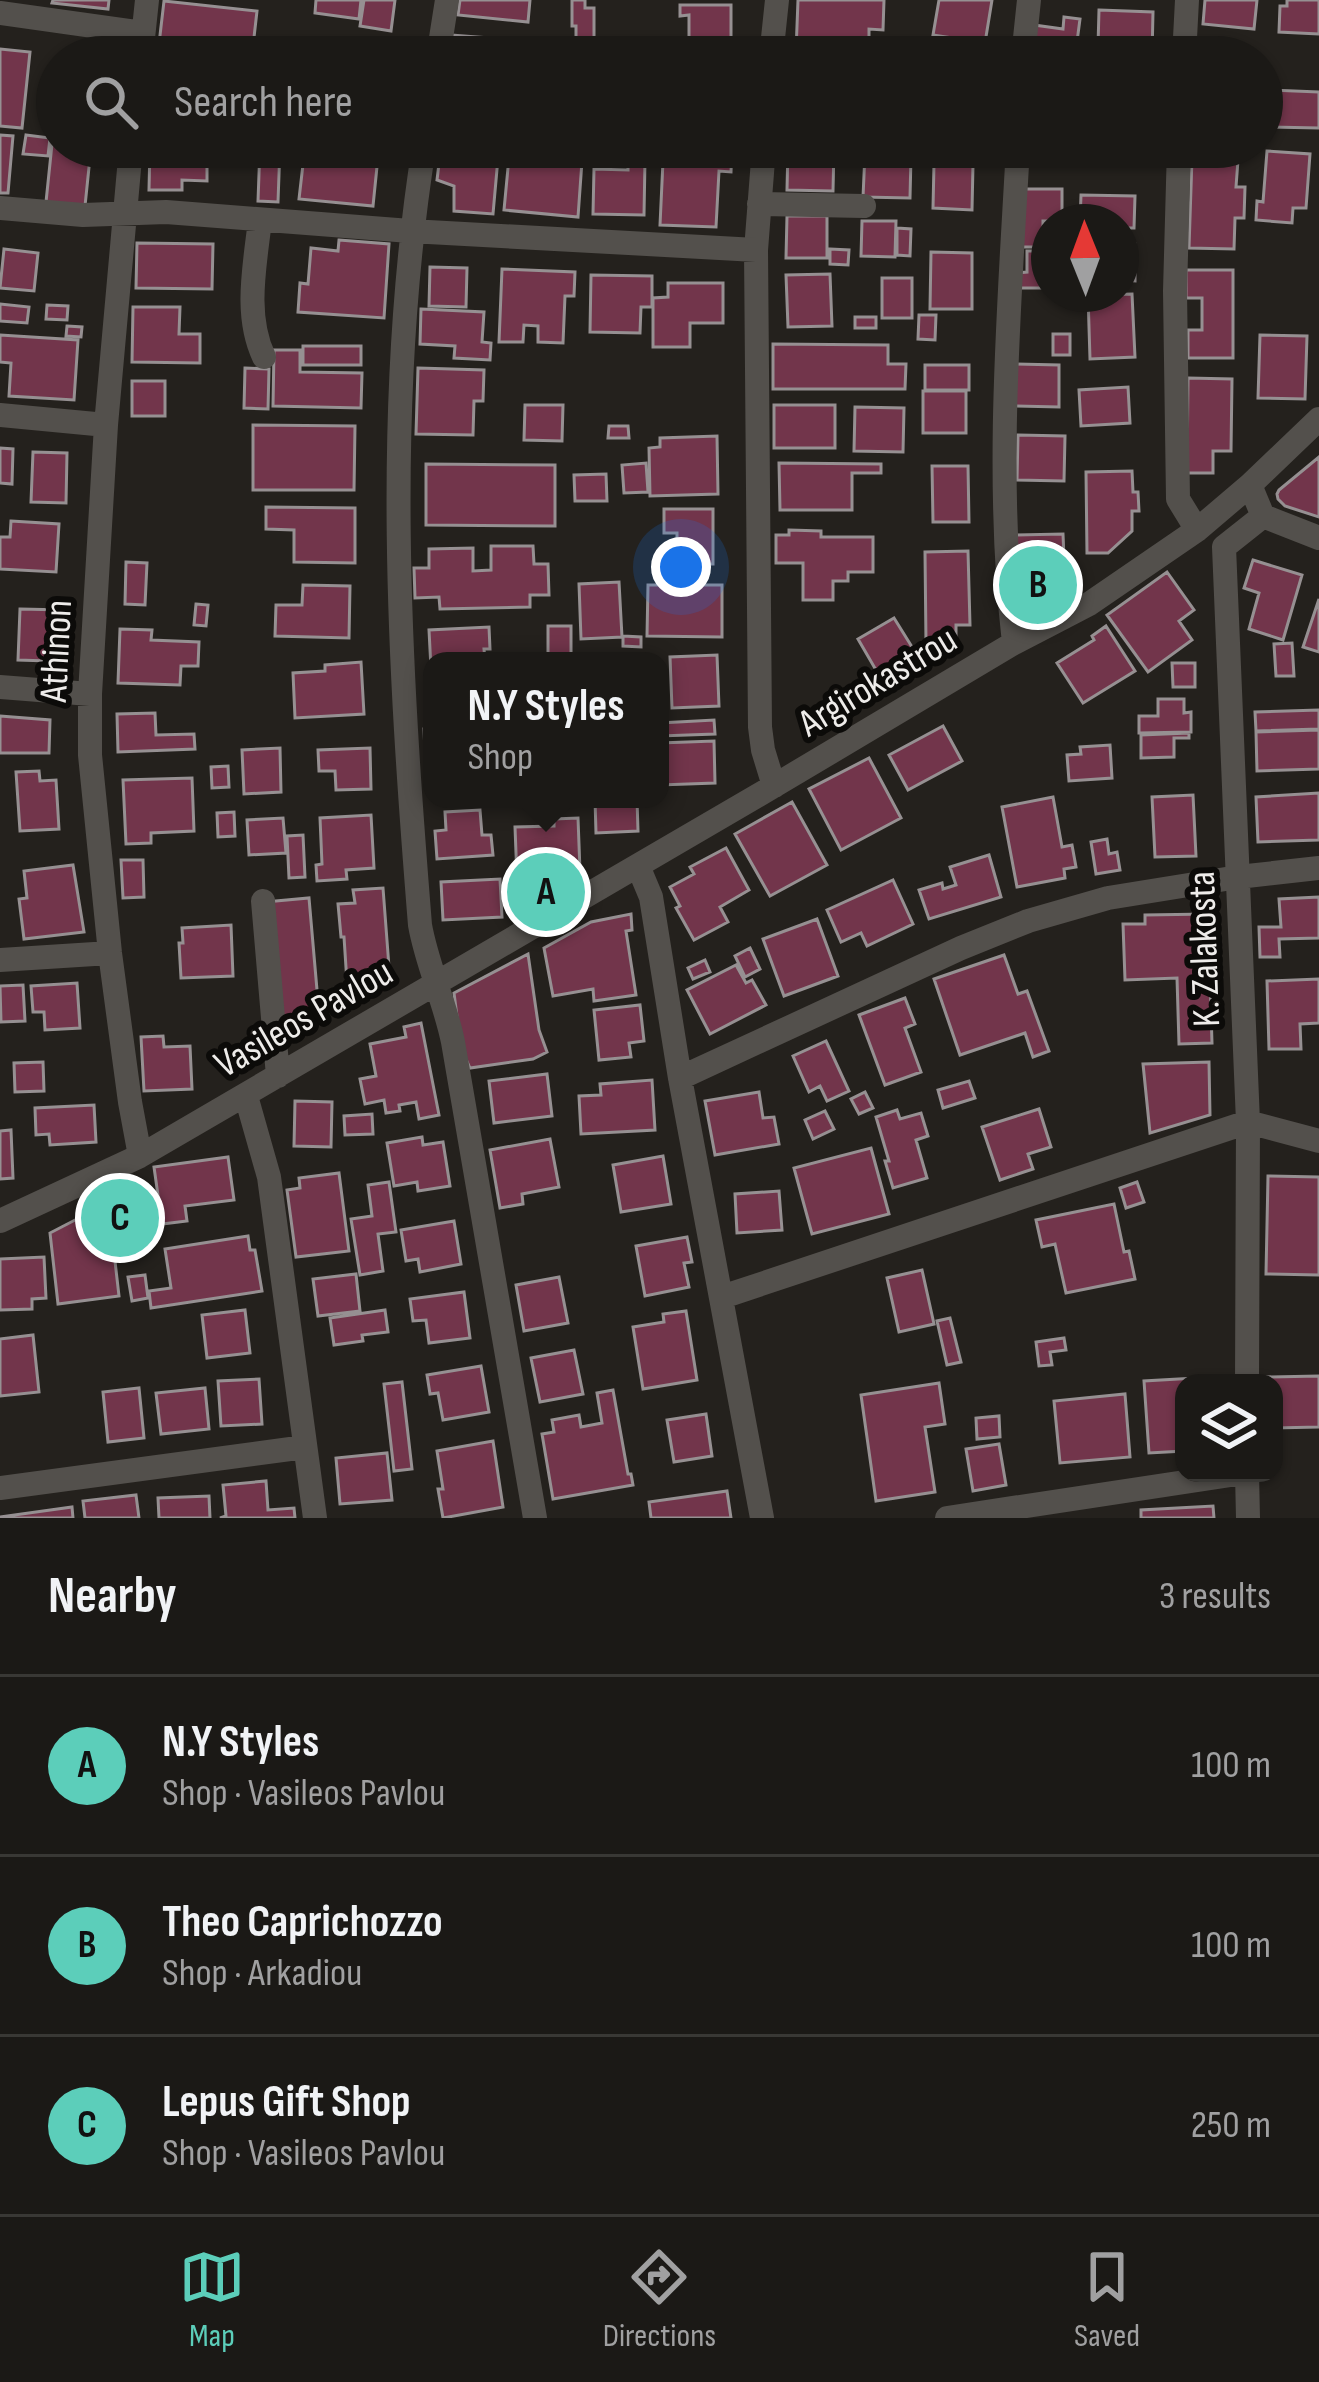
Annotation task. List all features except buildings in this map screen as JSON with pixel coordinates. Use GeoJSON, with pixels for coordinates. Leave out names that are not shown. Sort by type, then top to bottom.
{"type":"FeatureCollection","features":[{"type":"Feature","properties":{"kind":"street"},"geometry":{"type":"LineString","coordinates":[[143,36],[147,0]]}},
{"type":"Feature","properties":{"kind":"street"},"geometry":{"type":"LineString","coordinates":[[441,36],[447,0]]}},
{"type":"Feature","properties":{"kind":"street"},"geometry":{"type":"LineString","coordinates":[[773,36],[777,0]]}},
{"type":"Feature","properties":{"kind":"street"},"geometry":{"type":"LineString","coordinates":[[1025,36],[1029,0]]}},
{"type":"Feature","properties":{"kind":"street"},"geometry":{"type":"LineString","coordinates":[[1185,36],[1187,0]]}},
{"type":"Feature","properties":{"kind":"street"},"geometry":{"type":"LineString","coordinates":[[0,14],[101,36]]}},
{"type":"Feature","properties":{"kind":"street","name":"Athinon"},"geometry":{"type":"LineString","coordinates":[[129,168],[106,425],[90,755],[110,952],[140,1156]]}},
{"type":"Feature","properties":{"kind":"street"},"geometry":{"type":"LineString","coordinates":[[421,168],[410,232],[398,422],[406,750],[420,925],[453,1042],[535,1518]]}},
{"type":"Feature","properties":{"kind":"street"},"geometry":{"type":"LineString","coordinates":[[762,168],[756,250],[760,727],[774,786]]}},
{"type":"Feature","properties":{"kind":"street"},"geometry":{"type":"LineString","coordinates":[[1014,643],[1008,590],[1005,388],[1017,168]]}},
{"type":"Feature","properties":{"kind":"street"},"geometry":{"type":"LineString","coordinates":[[1178,168],[1178,499],[1195,531],[1224,547],[1263,516]]}},
{"type":"Feature","properties":{"kind":"street"},"geometry":{"type":"LineString","coordinates":[[759,204],[864,206]]}},
{"type":"Feature","properties":{"kind":"street"},"geometry":{"type":"LineString","coordinates":[[0,208],[83,215],[153,212],[410,232],[756,250]]}},
{"type":"Feature","properties":{"kind":"street"},"geometry":{"type":"LineString","coordinates":[[260,220],[253,277],[254,336],[263,358]]}},
{"type":"Feature","properties":{"kind":"street"},"geometry":{"type":"LineString","coordinates":[[0,416],[106,425]]}},
{"type":"Feature","properties":{"kind":"street","name":"Argirokastrou"},"geometry":{"type":"LineString","coordinates":[[638,866],[1014,643],[1089,604],[1195,531],[1319,419]]}},
{"type":"Feature","properties":{"kind":"street"},"geometry":{"type":"LineString","coordinates":[[1250,485],[1263,516],[1319,538]]}},
{"type":"Feature","properties":{"kind":"street","name":"K. Zalakosta"},"geometry":{"type":"LineString","coordinates":[[1224,547],[1248,1122],[1247,1374]]}},
{"type":"Feature","properties":{"kind":"street"},"geometry":{"type":"LineString","coordinates":[[0,687],[90,694]]}},
{"type":"Feature","properties":{"kind":"street"},"geometry":{"type":"LineString","coordinates":[[638,866],[651,897],[761,1518]]}},
{"type":"Feature","properties":{"kind":"street","name":"Vasileos Pavlou"},"geometry":{"type":"LineString","coordinates":[[0,1221],[140,1156],[638,866]]}},
{"type":"Feature","properties":{"kind":"street"},"geometry":{"type":"LineString","coordinates":[[680,1078],[1028,921],[1108,898],[1319,868]]}},
{"type":"Feature","properties":{"kind":"street"},"geometry":{"type":"LineString","coordinates":[[263,901],[278,1076]]}},
{"type":"Feature","properties":{"kind":"street"},"geometry":{"type":"LineString","coordinates":[[0,960],[110,952]]}},
{"type":"Feature","properties":{"kind":"street"},"geometry":{"type":"LineString","coordinates":[[246,1096],[269,1177],[315,1518]]}},
{"type":"Feature","properties":{"kind":"street"},"geometry":{"type":"LineString","coordinates":[[722,1297],[1248,1122],[1319,1141]]}},
{"type":"Feature","properties":{"kind":"street"},"geometry":{"type":"LineString","coordinates":[[0,1488],[304,1447]]}},
{"type":"Feature","properties":{"kind":"street"},"geometry":{"type":"LineString","coordinates":[[947,1518],[1186,1482]]}},
{"type":"Feature","properties":{"kind":"street"},"geometry":{"type":"LineString","coordinates":[[1246,1482],[1248,1518]]}},
{"type":"Feature","properties":{"kind":"place","name":"Theo Caprichozzo"},"geometry":{"type":"Point","coordinates":[1038,585]}},
{"type":"Feature","properties":{"kind":"place","name":"N.Y Styles"},"geometry":{"type":"Point","coordinates":[546,892]}},
{"type":"Feature","properties":{"kind":"place","name":"Lepus Gift Shop"},"geometry":{"type":"Point","coordinates":[120,1218]}}]}
